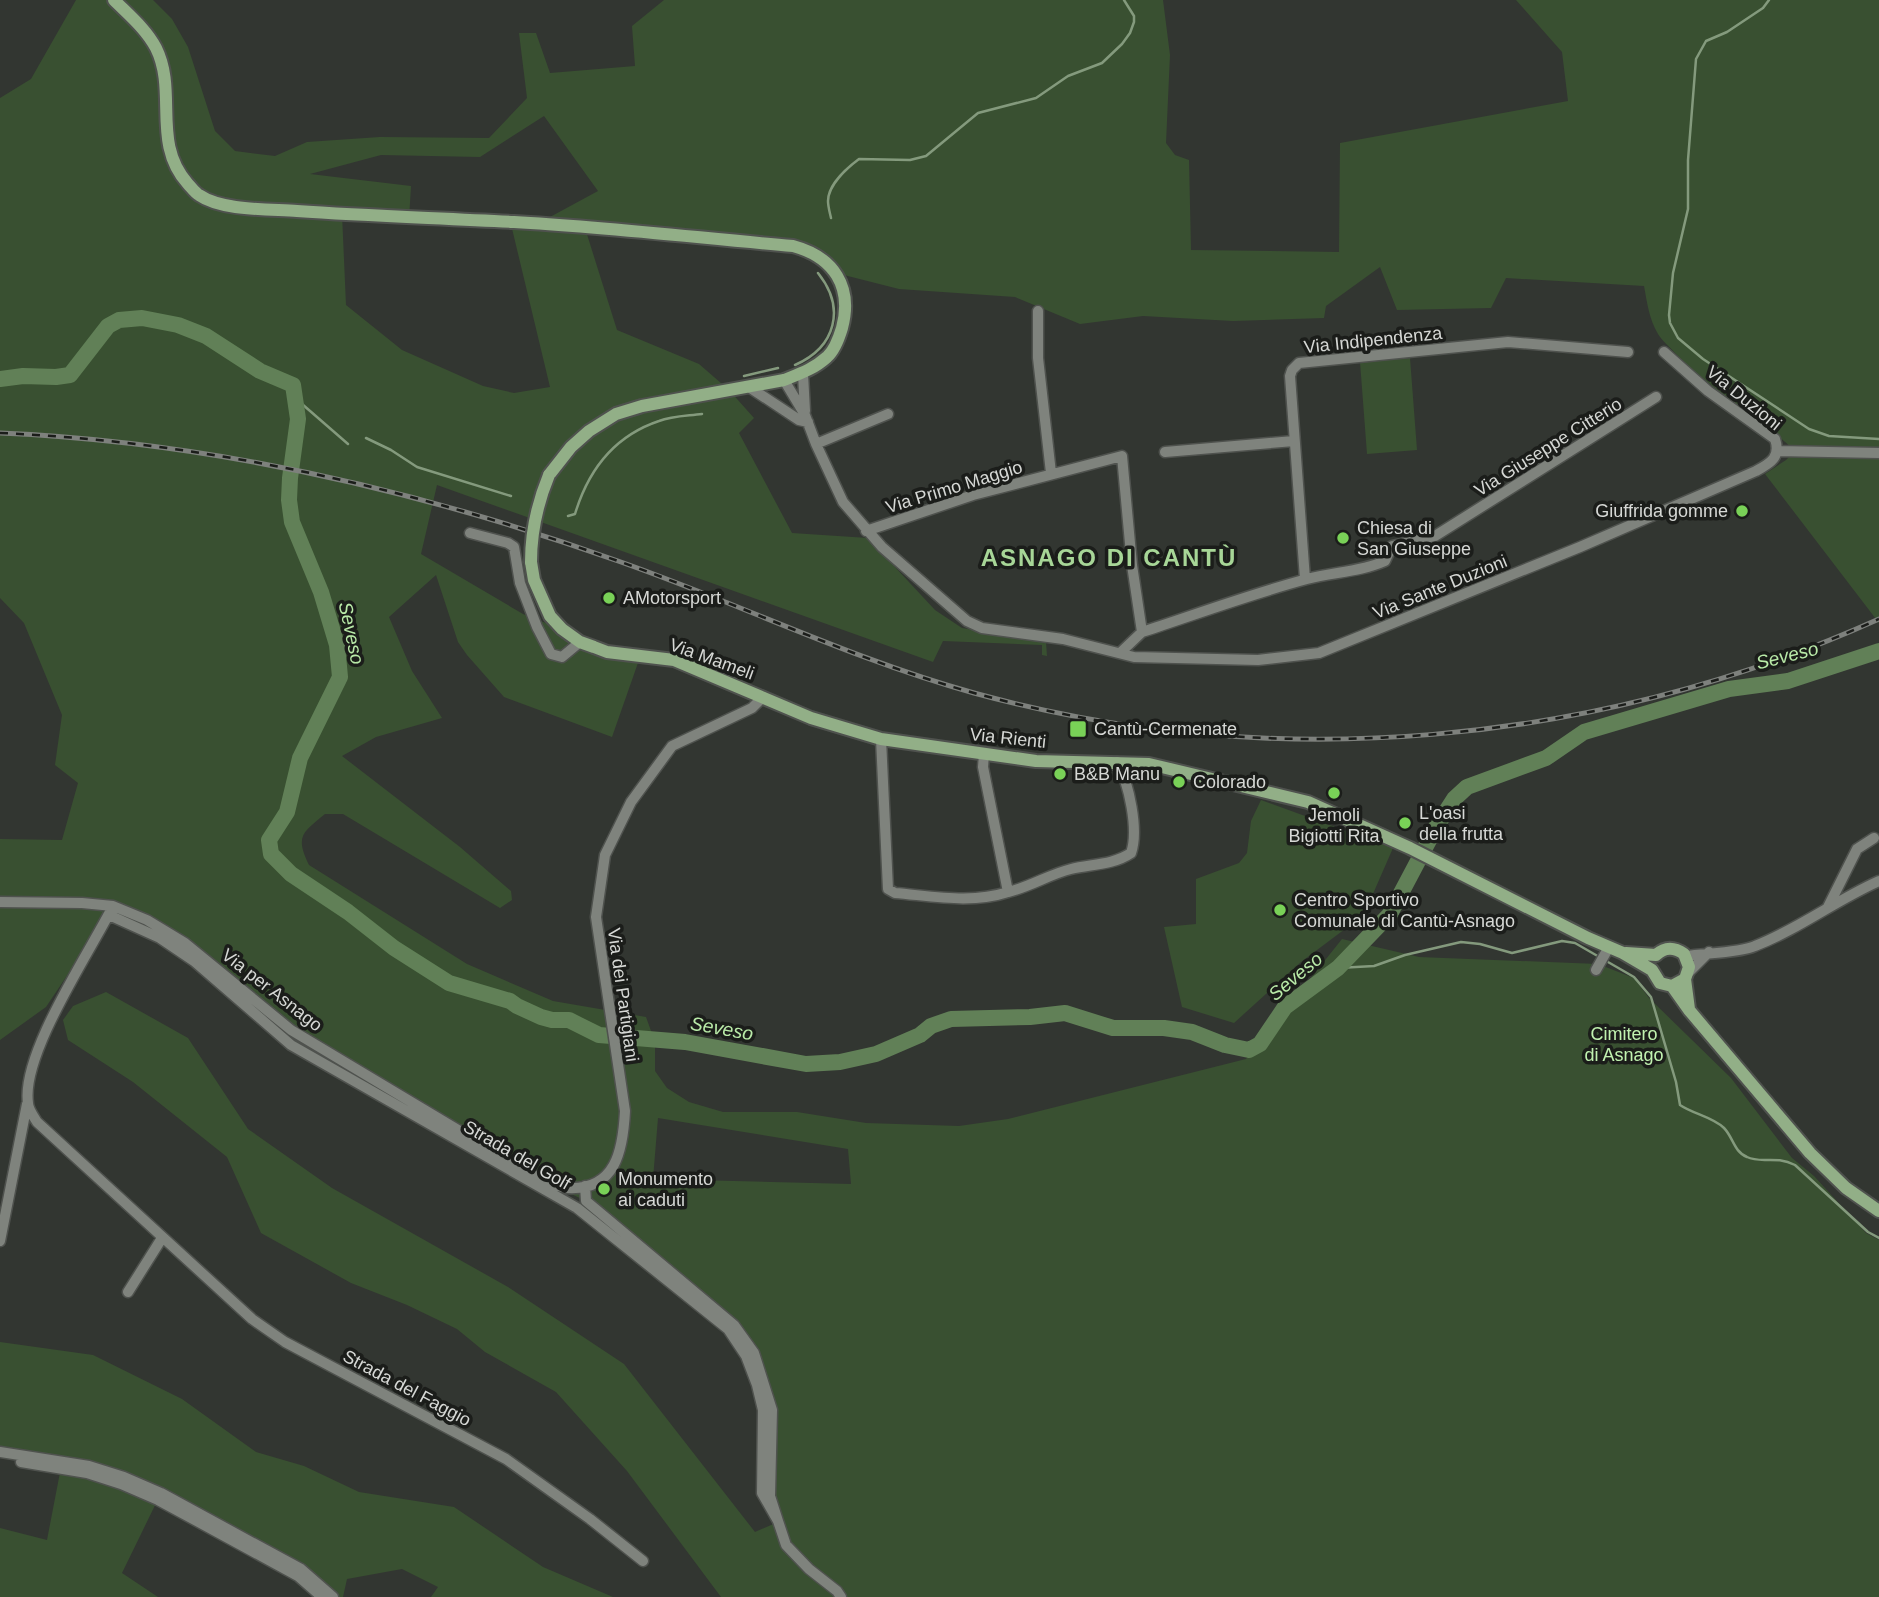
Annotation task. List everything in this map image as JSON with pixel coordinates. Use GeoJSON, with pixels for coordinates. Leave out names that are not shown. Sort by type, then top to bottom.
{"type":"FeatureCollection","features":[{"type":"Feature","properties":{"kind":"main road"},"geometry":{"type":"LineString","coordinates":[[114,0],[143,29],[156,49],[163,76],[169,152],[180,175],[199,195],[226,205],[408,219],[546,224],[793,246],[817,255],[836,273],[845,295],[845,314],[839,337],[828,356],[803,374]]}},
{"type":"Feature","properties":{"kind":"main road","name":"Via Mameli"},"geometry":{"type":"LineString","coordinates":[[763,697],[674,660],[607,652],[580,642],[562,629],[550,616],[534,580],[531,562],[533,522],[549,475],[571,447],[589,430],[616,414],[642,406],[749,387],[803,374]]}},
{"type":"Feature","properties":{"kind":"main road","name":"Via Rienti"},"geometry":{"type":"LineString","coordinates":[[763,697],[811,718],[881,739],[1036,761],[1149,764],[1308,802],[1431,859],[1602,958],[1623,953]]}},
{"type":"Feature","properties":{"kind":"main road"},"geometry":{"type":"LineString","coordinates":[[1652,970],[1656,955],[1661,951],[1670,948],[1679,950],[1686,956],[1689,962],[1689,1010]]}},
{"type":"Feature","properties":{"kind":"main road"},"geometry":{"type":"LineString","coordinates":[[1623,953],[1656,955]]}},
{"type":"Feature","properties":{"kind":"main road"},"geometry":{"type":"LineString","coordinates":[[1623,953],[1652,970],[1660,983],[1672,986],[1689,1010],[1810,1153],[1846,1188],[1879,1211]]}},
{"type":"Feature","properties":{"kind":"main road"},"geometry":{"type":"LineString","coordinates":[[1672,986],[1687,976]]}},
{"type":"Feature","properties":{"kind":"street","name":"Via Primo Maggio"},"geometry":{"type":"LineString","coordinates":[[1038,311],[1038,358],[1051,473]]}},
{"type":"Feature","properties":{"kind":"street","name":"Via Indipendenza"},"geometry":{"type":"LineString","coordinates":[[1305,579],[1290,376],[1298,363],[1507,342],[1628,352]]}},
{"type":"Feature","properties":{"kind":"street","name":"Via Duzioni"},"geometry":{"type":"LineString","coordinates":[[1664,352],[1709,391],[1775,439],[1777,451],[1774,460],[1756,471]]}},
{"type":"Feature","properties":{"kind":"street"},"geometry":{"type":"LineString","coordinates":[[803,374],[806,419]]}},
{"type":"Feature","properties":{"kind":"street"},"geometry":{"type":"LineString","coordinates":[[784,380],[806,419]]}},
{"type":"Feature","properties":{"kind":"street"},"geometry":{"type":"LineString","coordinates":[[749,387],[799,421],[806,419]]}},
{"type":"Feature","properties":{"kind":"street","name":"Via Giuseppe Citterio"},"geometry":{"type":"LineString","coordinates":[[1305,579],[1368,568],[1385,561],[1392,546],[1435,536],[1656,397]]}},
{"type":"Feature","properties":{"kind":"street"},"geometry":{"type":"LineString","coordinates":[[816,444],[888,414]]}},
{"type":"Feature","properties":{"kind":"street","name":"Via Sante Duzioni"},"geometry":{"type":"LineString","coordinates":[[806,419],[844,502],[866,531],[967,621],[982,628],[1063,639],[1134,657],[1258,660],[1319,653],[1567,553],[1756,471]]}},
{"type":"Feature","properties":{"kind":"street"},"geometry":{"type":"LineString","coordinates":[[1165,452],[1294,441]]}},
{"type":"Feature","properties":{"kind":"street"},"geometry":{"type":"LineString","coordinates":[[1777,451],[1879,453]]}},
{"type":"Feature","properties":{"kind":"street","name":"Via Primo Maggio"},"geometry":{"type":"LineString","coordinates":[[866,531],[973,495],[1122,456],[1132,565],[1142,632]]}},
{"type":"Feature","properties":{"kind":"street"},"geometry":{"type":"LineString","coordinates":[[470,533],[514,547],[520,583],[537,628],[551,654],[562,657],[580,642]]}},
{"type":"Feature","properties":{"kind":"street"},"geometry":{"type":"LineString","coordinates":[[1120,653],[1142,632],[1305,579]]}},
{"type":"Feature","properties":{"kind":"street","name":"Via dei Partigiani"},"geometry":{"type":"LineString","coordinates":[[585,1186],[601,1180],[615,1164],[623,1141],[625,1111],[596,917],[605,855],[631,802],[672,746],[752,708],[763,697]]}},
{"type":"Feature","properties":{"kind":"street"},"geometry":{"type":"LineString","coordinates":[[881,739],[888,890],[895,893],[957,898],[993,897],[1069,869],[1119,861],[1131,853],[1135,836],[1127,788],[1117,762]]}},
{"type":"Feature","properties":{"kind":"street"},"geometry":{"type":"LineString","coordinates":[[984,754],[983,766],[1008,892]]}},
{"type":"Feature","properties":{"kind":"street"},"geometry":{"type":"LineString","coordinates":[[1827,908],[1857,849],[1874,838]]}},
{"type":"Feature","properties":{"kind":"street"},"geometry":{"type":"LineString","coordinates":[[1686,956],[1753,947],[1879,881]]}},
{"type":"Feature","properties":{"kind":"street","name":"Via per Asnago"},"geometry":{"type":"LineString","coordinates":[[0,902],[82,902],[147,919],[185,943],[291,1030],[540,1179],[565,1188],[585,1186]]}},
{"type":"Feature","properties":{"kind":"street"},"geometry":{"type":"LineString","coordinates":[[0,1241],[27,1104],[32,1061],[111,911]]}},
{"type":"Feature","properties":{"kind":"street","name":"Strada del Golf"},"geometry":{"type":"LineString","coordinates":[[111,911],[160,938],[194,961],[291,1045],[577,1208],[728,1329],[746,1356],[757,1385],[763,1410],[762,1493],[778,1521]]}},
{"type":"Feature","properties":{"kind":"street"},"geometry":{"type":"LineString","coordinates":[[1687,976],[1709,952]]}},
{"type":"Feature","properties":{"kind":"street","name":"Strada del Faggio"},"geometry":{"type":"LineString","coordinates":[[27,1104],[37,1122],[251,1319],[285,1342],[506,1459],[643,1561]]}},
{"type":"Feature","properties":{"kind":"street","name":"Strada del Golf"},"geometry":{"type":"LineString","coordinates":[[585,1186],[586,1201],[734,1325],[754,1353],[772,1410],[770,1496],[786,1545],[841,1597]]}},
{"type":"Feature","properties":{"kind":"street"},"geometry":{"type":"LineString","coordinates":[[128,1292],[162,1238]]}},
{"type":"Feature","properties":{"kind":"street"},"geometry":{"type":"LineString","coordinates":[[0,1452],[89,1466],[136,1482],[301,1569],[333,1597]]}},
{"type":"Feature","properties":{"kind":"street"},"geometry":{"type":"LineString","coordinates":[[0,1458],[87,1473],[121,1484],[158,1500],[298,1576],[322,1597]]}},
{"type":"Feature","properties":{"kind":"green space","name":"Cimitero di Asnago"},"geometry":{"type":"Polygon","coordinates":[[[76,0],[153,0],[172,19],[188,47],[215,131],[235,151],[275,156],[307,142],[380,137],[489,138],[527,98],[519,33],[536,33],[550,73],[635,66],[632,26],[664,0],[1163,0],[1170,55],[1166,143],[1175,155],[1189,160],[1191,250],[1339,252],[1340,143],[1568,101],[1562,52],[1516,0],[1879,0],[1879,623],[1765,474],[1795,451],[1704,380],[1664,342],[1652,322],[1644,286],[1506,278],[1491,308],[1397,310],[1380,267],[1326,306],[1324,318],[1233,321],[1143,316],[1080,324],[1015,297],[899,289],[836,273],[806,250],[585,228],[617,330],[699,364],[729,390],[754,418],[739,433],[792,533],[868,538],[935,610],[962,628],[1043,641],[1046,642],[1047,656],[1042,655],[1042,645],[943,641],[933,662],[437,485],[421,554],[523,614],[639,660],[612,737],[504,697],[458,642],[436,575],[389,617],[412,671],[442,718],[376,737],[342,756],[460,847],[511,891],[512,900],[500,908],[343,814],[325,814],[306,831],[302,847],[309,865],[467,964],[553,1001],[646,1017],[655,1042],[655,1071],[667,1088],[689,1102],[723,1112],[797,1112],[866,1123],[959,1126],[1008,1119],[1246,1059],[1342,939],[1419,957],[1598,964],[1634,978],[1649,998],[1731,1078],[1792,1158],[1814,1176],[1866,1233],[1879,1240],[1879,1597],[721,1597],[627,1471],[556,1392],[485,1352],[457,1329],[407,1305],[351,1283],[261,1233],[227,1157],[133,1082],[68,1040],[63,1020],[73,1006],[106,992],[188,1038],[248,1129],[332,1188],[508,1287],[624,1364],[755,1532],[778,1522],[754,1353],[586,1201],[540,1179],[291,1030],[185,943],[113,907],[46,1007],[0,1040],[0,839],[62,840],[78,783],[55,765],[62,715],[24,623],[0,598],[0,98],[31,79],[76,0]],[[544,116],[480,157],[381,155],[310,174],[411,186],[409,219],[342,214],[346,305],[402,350],[483,386],[514,393],[550,387],[509,216],[550,217],[598,191],[544,116]],[[658,1118],[653,1179],[851,1184],[848,1149],[658,1118]]]}},
{"type":"Feature","properties":{"kind":"green space"},"geometry":{"type":"Polygon","coordinates":[[[1410,358],[1417,450],[1367,454],[1360,362],[1410,358]]]}},
{"type":"Feature","properties":{"kind":"green space","name":"Centro Sportivo Comunale di Cantù-Asnago"},"geometry":{"type":"Polygon","coordinates":[[[1261,800],[1393,848],[1361,917],[1301,962],[1234,1023],[1182,1007],[1164,927],[1196,924],[1196,879],[1239,863],[1247,853],[1251,821],[1261,800]]]}},
{"type":"Feature","properties":{"kind":"green space"},"geometry":{"type":"Polygon","coordinates":[[[0,1342],[93,1355],[182,1399],[256,1452],[304,1466],[359,1492],[454,1507],[543,1567],[613,1597],[431,1597],[438,1587],[402,1569],[347,1579],[343,1597],[333,1597],[161,1493],[122,1573],[158,1597],[0,1597],[0,1528],[47,1540],[62,1462],[0,1452],[0,1342]]]}},
{"type":"Feature","properties":{"kind":"waterway"},"geometry":{"type":"LineString","coordinates":[[831,218],[828,201],[831,189],[859,159],[910,160],[926,156],[978,113],[1036,98],[1068,76],[1102,63],[1122,44],[1134,22],[1134,16],[1124,0]]}},
{"type":"Feature","properties":{"kind":"waterway"},"geometry":{"type":"LineString","coordinates":[[1769,0],[1763,8],[1727,32],[1706,41],[1696,59],[1688,160],[1688,209],[1673,273],[1670,323],[1678,338],[1703,359],[1809,429],[1829,436],[1879,439]]}},
{"type":"Feature","properties":{"kind":"waterway"},"geometry":{"type":"LineString","coordinates":[[795,365],[820,348],[832,325],[832,300],[818,273]]}},
{"type":"Feature","properties":{"kind":"waterway","name":"Seveso"},"geometry":{"type":"LineString","coordinates":[[0,379],[70,375],[108,326],[119,320],[142,318],[178,325],[206,336],[260,371],[293,385],[298,419],[290,478],[292,522],[321,592],[337,645],[340,677],[300,758],[287,812],[269,840],[271,854],[291,874],[348,912],[394,948],[449,983],[510,1001],[541,1017],[569,1020],[599,1035],[685,1042],[806,1064],[840,1062],[876,1054],[920,1035],[931,1026],[951,1019],[1030,1017],[1065,1013],[1113,1028],[1164,1028],[1192,1032],[1225,1045],[1249,1050],[1260,1044],[1285,1007],[1338,968],[1390,914],[1436,827],[1454,799],[1467,787],[1546,758],[1584,732],[1729,689],[1788,681],[1879,651]]}},
{"type":"Feature","properties":{"kind":"waterway"},"geometry":{"type":"LineString","coordinates":[[744,376],[778,368]]}},
{"type":"Feature","properties":{"kind":"waterway"},"geometry":{"type":"LineString","coordinates":[[296,401],[348,444]]}},
{"type":"Feature","properties":{"kind":"waterway"},"geometry":{"type":"LineString","coordinates":[[568,516],[575,514],[595,470],[605,457],[629,436],[664,419],[702,414]]}},
{"type":"Feature","properties":{"kind":"waterway"},"geometry":{"type":"LineString","coordinates":[[366,438],[417,467],[511,496]]}},
{"type":"Feature","properties":{"kind":"waterway"},"geometry":{"type":"LineString","coordinates":[[1338,968],[1374,966],[1405,955],[1461,942],[1512,953],[1562,941],[1575,943],[1634,977],[1651,997],[1676,1082],[1680,1105],[1719,1124],[1743,1155],[1752,1159],[1795,1165],[1868,1232],[1879,1238]]}},
{"type":"Feature","properties":{"kind":"railway"},"geometry":{"type":"LineString","coordinates":[[0,433],[158,447],[314,474],[390,492],[543,535],[663,577],[883,664],[974,693],[1087,719],[1202,734],[1318,739],[1433,734],[1547,720],[1660,696],[1771,662],[1879,619]]}},
{"type":"Feature","properties":{"kind":"place","name":"Giuffrida gomme"},"geometry":{"type":"Point","coordinates":[1742,511]}},
{"type":"Feature","properties":{"kind":"place","name":"Chiesa di San Giuseppe"},"geometry":{"type":"Point","coordinates":[1343,538]}},
{"type":"Feature","properties":{"kind":"place","name":"AMotorsport"},"geometry":{"type":"Point","coordinates":[609,598]}},
{"type":"Feature","properties":{"kind":"place","name":"Cantù-Cermenate"},"geometry":{"type":"Point","coordinates":[1078,729]}},
{"type":"Feature","properties":{"kind":"place","name":"B&B Manu"},"geometry":{"type":"Point","coordinates":[1060,774]}},
{"type":"Feature","properties":{"kind":"place","name":"Colorado"},"geometry":{"type":"Point","coordinates":[1179,782]}},
{"type":"Feature","properties":{"kind":"place","name":"Jemoli Bigiotti Rita"},"geometry":{"type":"Point","coordinates":[1334,793]}},
{"type":"Feature","properties":{"kind":"place","name":"L'oasi della frutta"},"geometry":{"type":"Point","coordinates":[1405,823]}},
{"type":"Feature","properties":{"kind":"place","name":"Centro Sportivo Comunale di Cantù-Asnago"},"geometry":{"type":"Point","coordinates":[1280,910]}},
{"type":"Feature","properties":{"kind":"place","name":"Monumento ai caduti"},"geometry":{"type":"Point","coordinates":[604,1189]}},
{"type":"Feature","properties":{"kind":"district","name":"ASNAGO DI CANTÙ"},"geometry":{"type":"Point","coordinates":[1109,558]}}]}
